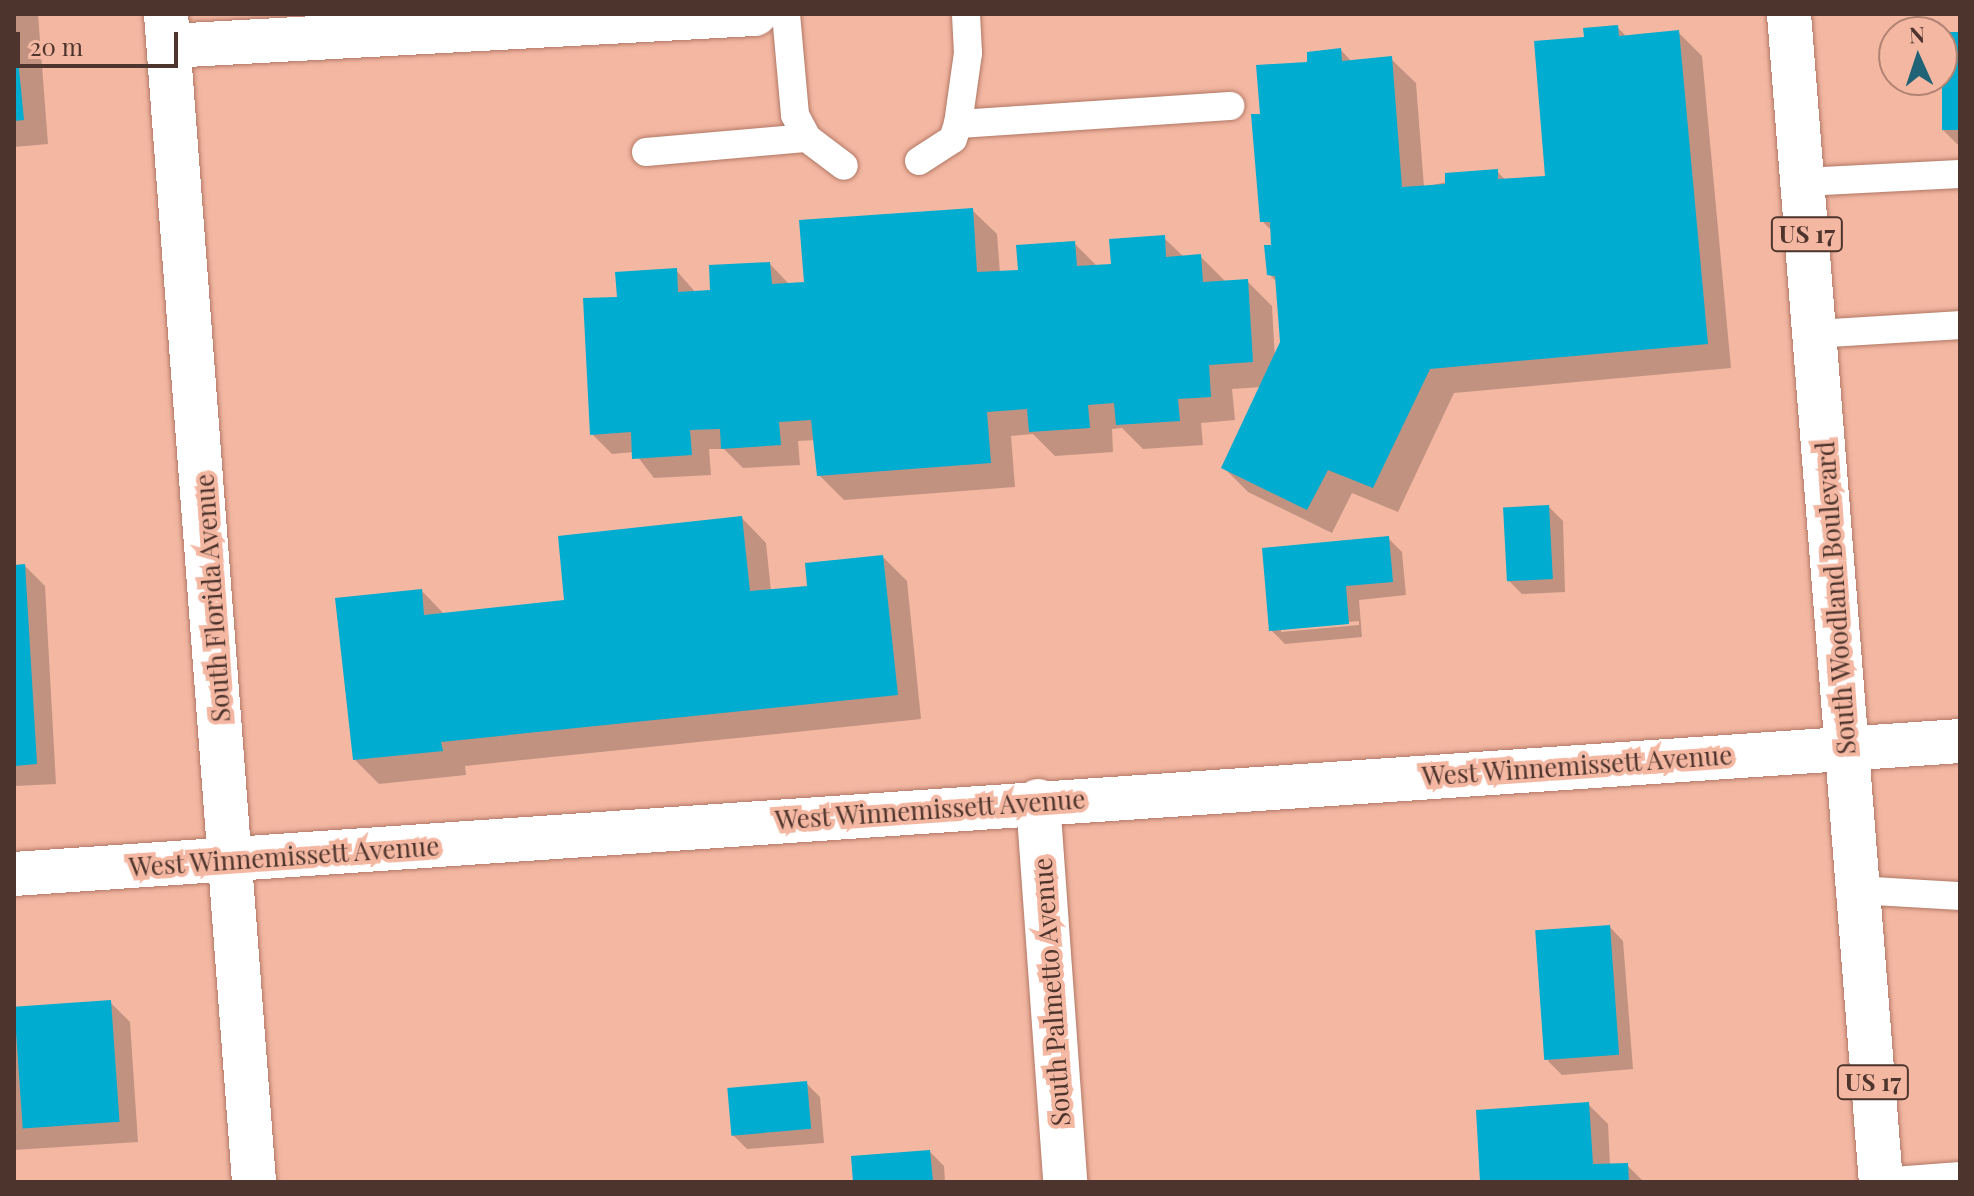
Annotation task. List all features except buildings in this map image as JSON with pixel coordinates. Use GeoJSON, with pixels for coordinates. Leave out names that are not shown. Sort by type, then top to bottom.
{"type":"FeatureCollection","features":[{"type":"Feature","properties":{"kind":"street"},"geometry":{"type":"LineString","coordinates":[[168,30],[755,14]]}},
{"type":"Feature","properties":{"kind":"street","name":"South Woodland Boulevard"},"geometry":{"type":"LineString","coordinates":[[1789,14],[1881,1182]]}},
{"type":"Feature","properties":{"kind":"street","name":"South Florida Avenue"},"geometry":{"type":"LineString","coordinates":[[168,30],[254,1182]]}},
{"type":"Feature","properties":{"kind":"street","name":"West Winnemissett Avenue"},"geometry":{"type":"LineString","coordinates":[[14,874],[1038,801],[1960,741]]}},
{"type":"Feature","properties":{"kind":"street","name":"South Palmetto Avenue"},"geometry":{"type":"LineString","coordinates":[[1038,801],[1065,1182]]}},
{"type":"Feature","properties":{"kind":"lane"},"geometry":{"type":"LineString","coordinates":[[786,14],[795,115],[807,138],[844,166]]}},
{"type":"Feature","properties":{"kind":"lane"},"geometry":{"type":"LineString","coordinates":[[919,161],[953,139],[958,124],[968,53],[966,14]]}},
{"type":"Feature","properties":{"kind":"lane"},"geometry":{"type":"LineString","coordinates":[[958,124],[1230,106]]}},
{"type":"Feature","properties":{"kind":"lane"},"geometry":{"type":"LineString","coordinates":[[646,152],[807,138]]}},
{"type":"Feature","properties":{"kind":"lane"},"geometry":{"type":"LineString","coordinates":[[1803,182],[1960,174]]}},
{"type":"Feature","properties":{"kind":"lane"},"geometry":{"type":"LineString","coordinates":[[1814,334],[1960,325]]}},
{"type":"Feature","properties":{"kind":"lane"},"geometry":{"type":"LineString","coordinates":[[1858,890],[1960,896]]}},
{"type":"Feature","properties":{"kind":"lane"},"geometry":{"type":"LineString","coordinates":[[1881,1182],[1960,1176]]}}]}
